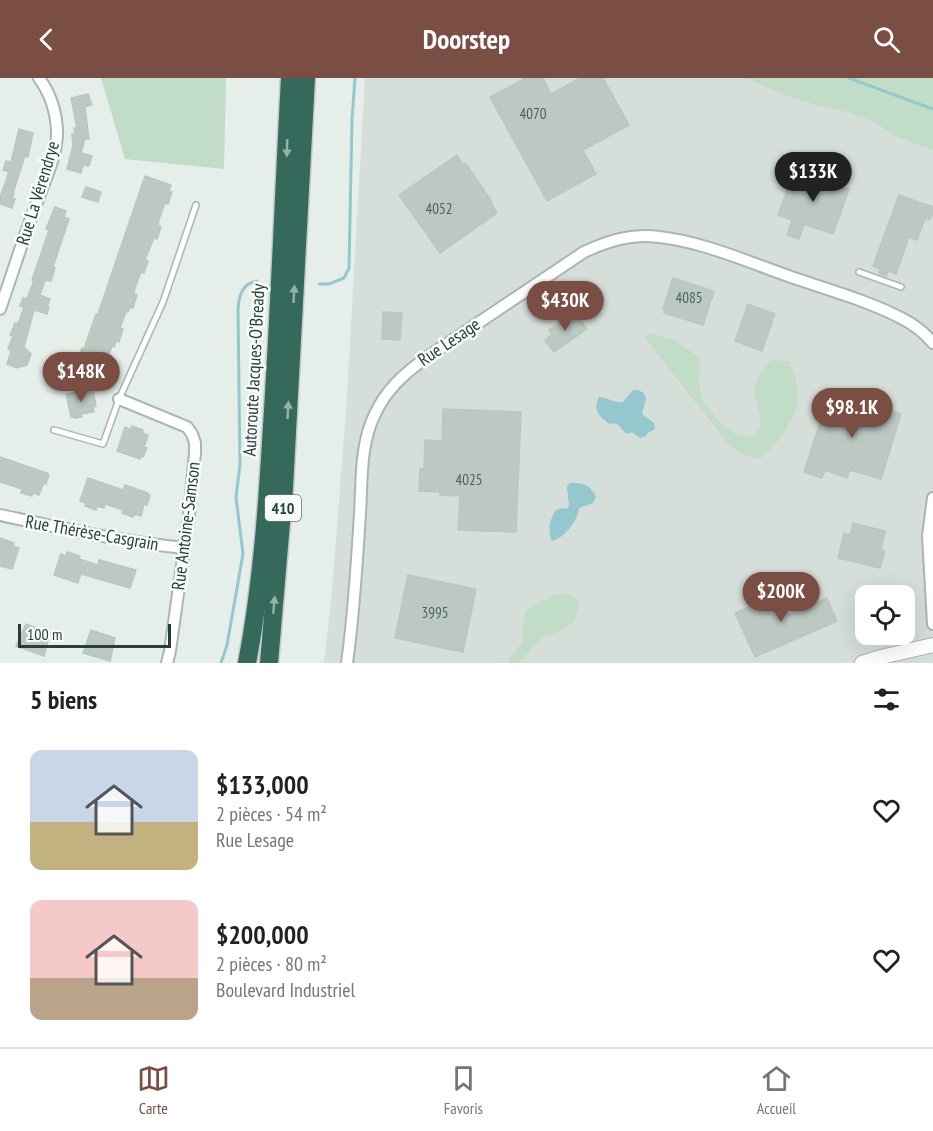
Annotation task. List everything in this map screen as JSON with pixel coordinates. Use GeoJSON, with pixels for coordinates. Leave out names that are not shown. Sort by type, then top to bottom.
{"type":"FeatureCollection","features":[{"type":"Feature","properties":{"kind":"highway","name":"Autoroute Jacques-O'Bready"},"geometry":{"type":"LineString","coordinates":[[269,663],[285,479],[306,78]]}},
{"type":"Feature","properties":{"kind":"highway","name":"Autoroute Jacques-O'Bready"},"geometry":{"type":"LineString","coordinates":[[247,663],[260,582],[268,491],[289,82]]}},
{"type":"Feature","properties":{"kind":"main road"},"geometry":{"type":"LineString","coordinates":[[862,663],[933,645]]}},
{"type":"Feature","properties":{"kind":"street","name":"Rue La Vérendrye"},"geometry":{"type":"LineString","coordinates":[[0,309],[49,169],[56,142],[56,115],[46,88],[39,78]]}},
{"type":"Feature","properties":{"kind":"street","name":"Rue Lesage"},"geometry":{"type":"LineString","coordinates":[[347,663],[356,584],[364,453],[369,426],[375,413],[390,388],[410,369],[575,256],[599,245],[627,237],[658,236],[678,240],[719,252],[890,313],[917,327],[933,342]]}},
{"type":"Feature","properties":{"kind":"street","name":"Rue Antoine-Samson"},"geometry":{"type":"LineString","coordinates":[[119,399],[187,428],[195,443],[184,548],[167,663]]}},
{"type":"Feature","properties":{"kind":"street"},"geometry":{"type":"LineString","coordinates":[[933,498],[928,536],[933,624]]}},
{"type":"Feature","properties":{"kind":"street","name":"Rue Thérèse-Casgrain"},"geometry":{"type":"LineString","coordinates":[[0,515],[109,537],[184,548]]}},
{"type":"Feature","properties":{"kind":"lane"},"geometry":{"type":"LineString","coordinates":[[54,430],[103,444],[119,399],[163,302],[196,205]]}},
{"type":"Feature","properties":{"kind":"lane"},"geometry":{"type":"LineString","coordinates":[[859,272],[901,287]]}},
{"type":"Feature","properties":{"kind":"shaded area"},"geometry":{"type":"Polygon","coordinates":[[[365,78],[933,78],[933,663],[324,663],[346,413],[365,78]]]}},
{"type":"Feature","properties":{"kind":"green space"},"geometry":{"type":"Polygon","coordinates":[[[101,78],[226,78],[224,169],[125,159],[101,78]]]}},
{"type":"Feature","properties":{"kind":"green space"},"geometry":{"type":"Polygon","coordinates":[[[746,78],[933,78],[933,150],[897,137],[874,122],[782,94],[746,78]]]}},
{"type":"Feature","properties":{"kind":"green space"},"geometry":{"type":"Polygon","coordinates":[[[651,333],[676,341],[700,358],[699,385],[702,399],[719,422],[737,435],[753,437],[760,427],[760,415],[753,388],[761,373],[771,360],[789,361],[797,388],[797,406],[790,423],[772,447],[759,459],[742,454],[729,445],[645,338],[651,333]]]}},
{"type":"Feature","properties":{"kind":"green space"},"geometry":{"type":"Polygon","coordinates":[[[564,593],[580,601],[574,622],[559,632],[542,637],[519,663],[509,663],[509,659],[523,641],[526,610],[553,595],[564,593]]]}},
{"type":"Feature","properties":{"kind":"water"},"geometry":{"type":"Polygon","coordinates":[[[633,390],[644,393],[646,399],[642,414],[654,423],[655,429],[640,438],[632,432],[625,433],[617,424],[610,424],[603,419],[596,405],[599,397],[623,402],[633,390]]]}},
{"type":"Feature","properties":{"kind":"water"},"geometry":{"type":"Polygon","coordinates":[[[570,483],[586,485],[596,497],[593,503],[579,508],[570,528],[552,541],[549,529],[551,521],[556,510],[567,509],[569,506],[567,487],[570,483]]]}},
{"type":"Feature","properties":{"kind":"building"},"geometry":{"type":"Polygon","coordinates":[[[526,78],[543,78],[551,94],[580,78],[603,78],[629,125],[583,150],[596,174],[547,201],[490,97],[526,78]]]}},
{"type":"Feature","properties":{"kind":"building"},"geometry":{"type":"Polygon","coordinates":[[[88,94],[92,105],[85,107],[89,139],[85,139],[81,153],[92,156],[89,166],[83,165],[81,173],[67,169],[73,145],[72,134],[75,134],[74,128],[77,128],[71,98],[88,94]]]}},
{"type":"Feature","properties":{"kind":"building"},"geometry":{"type":"Polygon","coordinates":[[[19,129],[33,133],[28,157],[25,156],[13,193],[12,198],[15,199],[12,208],[0,204],[0,197],[9,172],[3,170],[6,161],[11,162],[19,129]]]}},
{"type":"Feature","properties":{"kind":"building"},"geometry":{"type":"Polygon","coordinates":[[[457,155],[464,166],[466,164],[497,213],[440,253],[399,195],[457,155]]]}},
{"type":"Feature","properties":{"kind":"building"},"geometry":{"type":"Polygon","coordinates":[[[794,170],[819,179],[822,171],[833,175],[830,183],[849,189],[833,234],[804,224],[799,239],[787,235],[792,220],[778,215],[794,170]]]}},
{"type":"Feature","properties":{"kind":"building"},"geometry":{"type":"Polygon","coordinates":[[[145,176],[171,185],[169,191],[172,192],[159,220],[158,225],[161,227],[157,239],[154,238],[145,260],[148,261],[144,273],[141,272],[135,288],[134,294],[137,295],[133,308],[130,307],[126,312],[120,328],[123,329],[119,342],[116,341],[114,347],[112,346],[104,376],[100,381],[91,378],[92,380],[73,372],[96,314],[98,314],[145,176]]]}},
{"type":"Feature","properties":{"kind":"building"},"geometry":{"type":"Polygon","coordinates":[[[86,187],[101,192],[98,202],[82,197],[86,187]]]}},
{"type":"Feature","properties":{"kind":"building"},"geometry":{"type":"Polygon","coordinates":[[[899,195],[933,207],[933,212],[930,220],[925,219],[917,240],[909,237],[896,274],[888,271],[886,276],[879,273],[880,269],[873,266],[899,195]]]}},
{"type":"Feature","properties":{"kind":"building"},"geometry":{"type":"Polygon","coordinates":[[[55,207],[66,211],[64,217],[69,219],[53,267],[55,268],[51,281],[45,280],[40,295],[50,299],[47,307],[49,307],[47,314],[34,310],[24,347],[31,354],[27,365],[17,368],[7,364],[11,351],[8,349],[13,336],[10,335],[15,323],[19,322],[24,307],[20,306],[23,298],[27,299],[34,280],[32,280],[49,230],[46,229],[55,207]]]}},
{"type":"Feature","properties":{"kind":"building"},"geometry":{"type":"Polygon","coordinates":[[[673,278],[714,291],[703,325],[664,313],[663,309],[673,278]]]}},
{"type":"Feature","properties":{"kind":"building"},"geometry":{"type":"Polygon","coordinates":[[[748,304],[775,314],[762,351],[735,341],[748,304]]]}},
{"type":"Feature","properties":{"kind":"building"},"geometry":{"type":"Polygon","coordinates":[[[383,312],[402,313],[400,340],[382,339],[383,312]]]}},
{"type":"Feature","properties":{"kind":"building"},"geometry":{"type":"Polygon","coordinates":[[[575,312],[587,329],[554,352],[545,340],[552,334],[549,330],[575,312]]]}},
{"type":"Feature","properties":{"kind":"building"},"geometry":{"type":"Polygon","coordinates":[[[93,389],[96,406],[93,407],[94,412],[81,414],[82,417],[71,417],[66,394],[93,389]]]}},
{"type":"Feature","properties":{"kind":"building"},"geometry":{"type":"Polygon","coordinates":[[[830,392],[901,414],[881,479],[850,470],[847,478],[825,470],[822,478],[804,472],[830,392]]]}},
{"type":"Feature","properties":{"kind":"building"},"geometry":{"type":"Polygon","coordinates":[[[443,409],[521,412],[516,532],[458,530],[460,496],[419,491],[420,469],[424,469],[425,440],[442,441],[443,409]]]}},
{"type":"Feature","properties":{"kind":"building"},"geometry":{"type":"Polygon","coordinates":[[[132,426],[143,430],[142,433],[148,435],[144,447],[147,448],[140,459],[117,451],[125,427],[131,430],[132,426]]]}},
{"type":"Feature","properties":{"kind":"building"},"geometry":{"type":"Polygon","coordinates":[[[0,457],[47,473],[49,475],[46,484],[43,484],[39,495],[21,493],[22,489],[0,482],[0,457]]]}},
{"type":"Feature","properties":{"kind":"building"},"geometry":{"type":"Polygon","coordinates":[[[88,478],[123,490],[125,485],[148,493],[150,495],[147,505],[144,504],[141,516],[135,514],[133,517],[122,513],[123,510],[105,504],[104,508],[97,506],[96,510],[85,506],[86,503],[80,501],[88,478]]]}},
{"type":"Feature","properties":{"kind":"building"},"geometry":{"type":"Polygon","coordinates":[[[853,523],[885,531],[881,550],[885,551],[880,568],[838,558],[844,533],[850,535],[853,523]]]}},
{"type":"Feature","properties":{"kind":"building"},"geometry":{"type":"Polygon","coordinates":[[[0,538],[14,543],[13,546],[19,548],[12,569],[0,566],[0,538]]]}},
{"type":"Feature","properties":{"kind":"building"},"geometry":{"type":"Polygon","coordinates":[[[67,552],[80,556],[79,559],[98,565],[99,560],[136,570],[130,588],[81,574],[78,583],[54,575],[61,554],[66,556],[67,552]]]}},
{"type":"Feature","properties":{"kind":"building"},"geometry":{"type":"Polygon","coordinates":[[[408,575],[476,589],[463,652],[395,638],[408,575]]]}},
{"type":"Feature","properties":{"kind":"building"},"geometry":{"type":"Polygon","coordinates":[[[779,593],[788,615],[827,598],[837,621],[755,657],[735,613],[779,593]]]}},
{"type":"Feature","properties":{"kind":"building"},"geometry":{"type":"Polygon","coordinates":[[[26,624],[50,633],[44,656],[16,646],[26,624]]]}},
{"type":"Feature","properties":{"kind":"building"},"geometry":{"type":"Polygon","coordinates":[[[91,630],[115,638],[110,661],[83,653],[91,630]]]}},
{"type":"Feature","properties":{"kind":"waterway"},"geometry":{"type":"LineString","coordinates":[[319,284],[329,284],[344,278],[349,268],[355,78]]}},
{"type":"Feature","properties":{"kind":"waterway"},"geometry":{"type":"LineString","coordinates":[[849,78],[933,109]]}},
{"type":"Feature","properties":{"kind":"waterway"},"geometry":{"type":"LineString","coordinates":[[221,663],[227,645],[243,554],[236,497],[240,464],[238,309],[240,295],[245,287],[257,281]]}}]}
